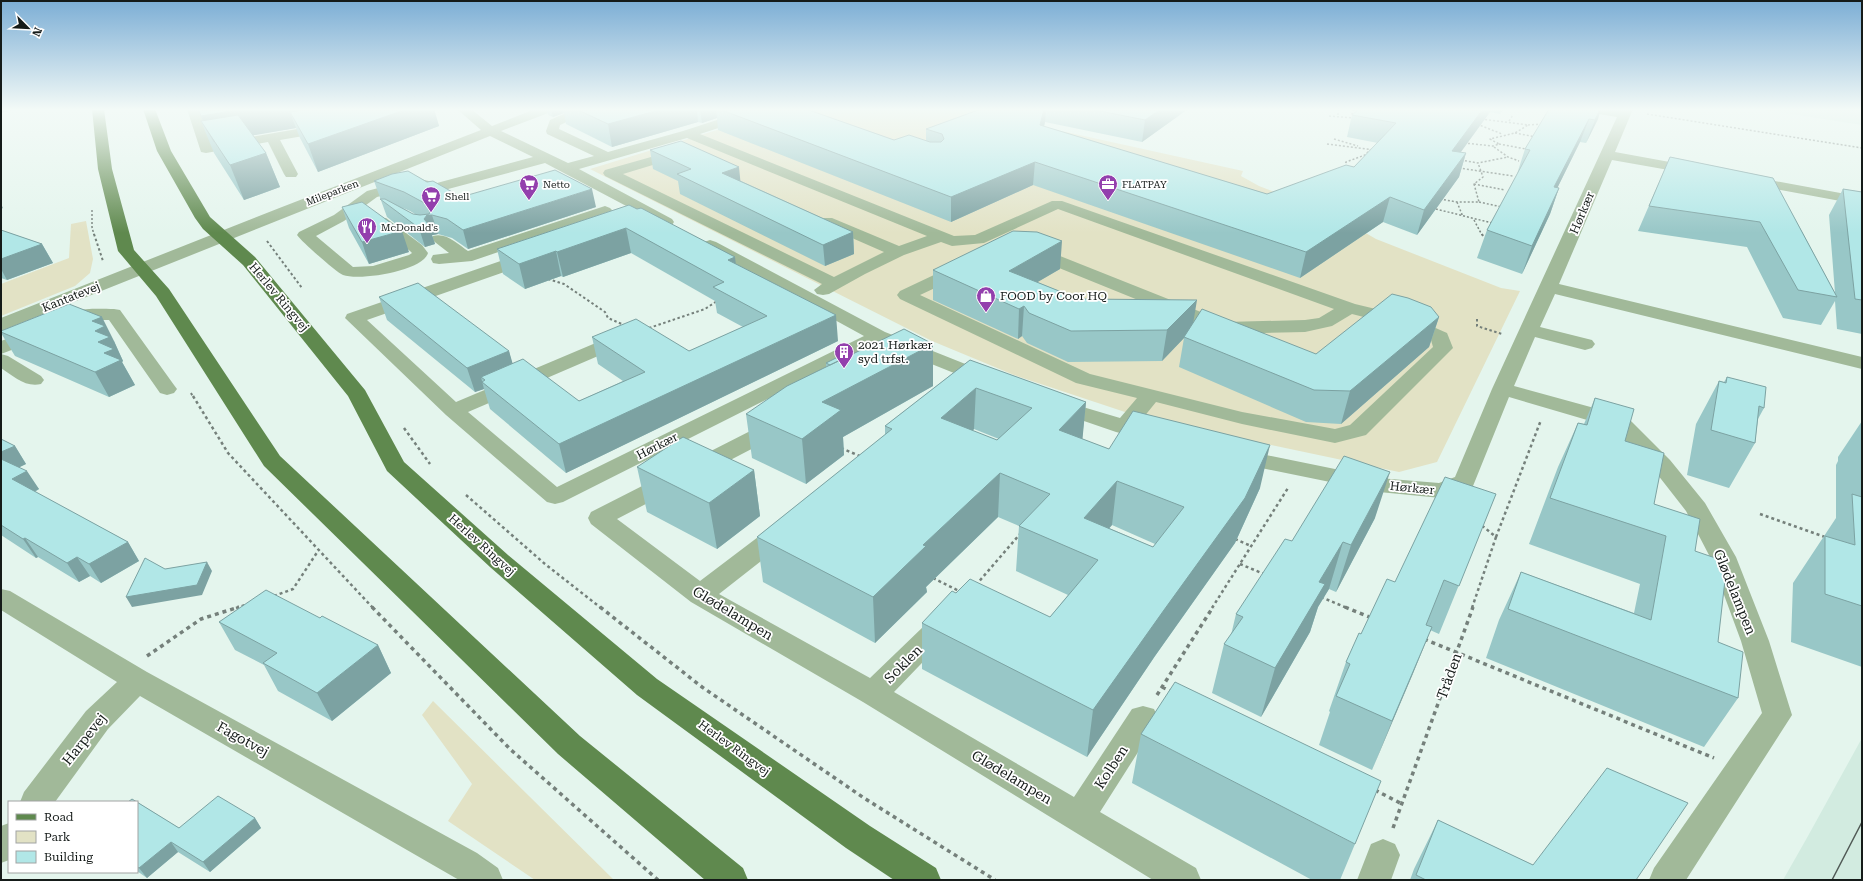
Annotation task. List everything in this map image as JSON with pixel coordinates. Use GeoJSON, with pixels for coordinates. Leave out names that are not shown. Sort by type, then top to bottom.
{"type":"FeatureCollection","features":[{"type":"Feature","properties":{"kind":"main road"},"geometry":{"type":"LineString","coordinates":[[103,150],[105,169],[126,251],[163,293],[272,461],[569,745],[731,880]]}},
{"type":"Feature","properties":{"kind":"main road","name":"Herlev Ringvej"},"geometry":{"type":"LineString","coordinates":[[164,150],[209,226],[222,236],[249,262],[358,394],[395,466],[499,560],[647,687],[858,837],[924,880]]}},
{"type":"Feature","properties":{"kind":"street"},"geometry":{"type":"LineString","coordinates":[[279,150],[292,174]]}},
{"type":"Feature","properties":{"kind":"street","name":"Mileparken"},"geometry":{"type":"LineString","coordinates":[[141,269],[443,150]]}},
{"type":"Feature","properties":{"kind":"street"},"geometry":{"type":"LineString","coordinates":[[530,150],[567,168],[878,336],[1005,386]]}},
{"type":"Feature","properties":{"kind":"street"},"geometry":{"type":"LineString","coordinates":[[592,150],[607,157]]}},
{"type":"Feature","properties":{"kind":"street"},"geometry":{"type":"LineString","coordinates":[[567,168],[631,150]]}},
{"type":"Feature","properties":{"kind":"street"},"geometry":{"type":"LineString","coordinates":[[727,150],[952,241],[992,240],[1057,204],[1349,308],[1406,322],[1440,337],[1443,348],[1358,430],[1335,436],[1242,418],[1083,379],[906,295],[976,262]]}},
{"type":"Feature","properties":{"kind":"street","name":"Hørkær"},"geometry":{"type":"LineString","coordinates":[[1218,452],[1379,485],[1441,491],[1465,480],[1502,389],[1528,336],[1609,150]]}},
{"type":"Feature","properties":{"kind":"street"},"geometry":{"type":"LineString","coordinates":[[1607,154],[1710,173]]}},
{"type":"Feature","properties":{"kind":"street"},"geometry":{"type":"LineString","coordinates":[[368,209],[372,194],[416,182],[437,188],[546,158]]}},
{"type":"Feature","properties":{"kind":"street"},"geometry":{"type":"LineString","coordinates":[[651,161],[610,173],[836,284]]}},
{"type":"Feature","properties":{"kind":"street"},"geometry":{"type":"LineString","coordinates":[[498,172],[514,182]]}},
{"type":"Feature","properties":{"kind":"street"},"geometry":{"type":"LineString","coordinates":[[1732,178],[1862,201]]}},
{"type":"Feature","properties":{"kind":"street"},"geometry":{"type":"LineString","coordinates":[[601,187],[623,179]]}},
{"type":"Feature","properties":{"kind":"street"},"geometry":{"type":"LineString","coordinates":[[445,186],[463,197]]}},
{"type":"Feature","properties":{"kind":"street"},"geometry":{"type":"LineString","coordinates":[[368,209],[416,248],[420,253],[419,256],[415,259],[375,271],[360,273],[348,271],[305,235],[368,209]]}},
{"type":"Feature","properties":{"kind":"street"},"geometry":{"type":"LineString","coordinates":[[440,259],[442,254],[368,209],[303,230],[293,239],[338,282],[350,286],[365,286],[398,276],[440,259],[466,257],[605,211]]}},
{"type":"Feature","properties":{"kind":"street"},"geometry":{"type":"LineString","coordinates":[[631,222],[691,212]]}},
{"type":"Feature","properties":{"kind":"street"},"geometry":{"type":"LineString","coordinates":[[811,215],[898,252]]}},
{"type":"Feature","properties":{"kind":"street"},"geometry":{"type":"LineString","coordinates":[[806,297],[836,284],[859,270],[898,252],[940,237]]}},
{"type":"Feature","properties":{"kind":"street"},"geometry":{"type":"LineString","coordinates":[[439,239],[466,257]]}},
{"type":"Feature","properties":{"kind":"street"},"geometry":{"type":"LineString","coordinates":[[1018,250],[1039,253],[1224,328],[1305,326],[1325,322],[1349,308]]}},
{"type":"Feature","properties":{"kind":"street","name":"Hørkær"},"geometry":{"type":"LineString","coordinates":[[537,255],[354,318],[453,411],[555,497],[878,336]]}},
{"type":"Feature","properties":{"kind":"street","name":"Kantatevej"},"geometry":{"type":"LineString","coordinates":[[1,325],[141,269]]}},
{"type":"Feature","properties":{"kind":"street"},"geometry":{"type":"LineString","coordinates":[[1549,287],[1862,363]]}},
{"type":"Feature","properties":{"kind":"street"},"geometry":{"type":"LineString","coordinates":[[1,348],[82,315],[114,314],[167,389]]}},
{"type":"Feature","properties":{"kind":"street"},"geometry":{"type":"LineString","coordinates":[[1528,336],[1584,344]]}},
{"type":"Feature","properties":{"kind":"street"},"geometry":{"type":"LineString","coordinates":[[453,411],[605,346]]}},
{"type":"Feature","properties":{"kind":"street"},"geometry":{"type":"LineString","coordinates":[[894,367],[921,353]]}},
{"type":"Feature","properties":{"kind":"street"},"geometry":{"type":"LineString","coordinates":[[1,360],[34,380]]}},
{"type":"Feature","properties":{"kind":"street","name":"Glødelampen"},"geometry":{"type":"LineString","coordinates":[[1502,389],[1618,422],[1662,465],[1697,508],[1723,557],[1755,641],[1777,715],[1666,880]]}},
{"type":"Feature","properties":{"kind":"street"},"geometry":{"type":"LineString","coordinates":[[1124,427],[1151,395]]}},
{"type":"Feature","properties":{"kind":"street"},"geometry":{"type":"LineString","coordinates":[[1040,399],[1124,427],[1167,439]]}},
{"type":"Feature","properties":{"kind":"street","name":"Glødelampen"},"geometry":{"type":"LineString","coordinates":[[798,416],[600,518],[700,596],[873,694],[1184,880]]}},
{"type":"Feature","properties":{"kind":"street"},"geometry":{"type":"LineString","coordinates":[[700,596],[803,516]]}},
{"type":"Feature","properties":{"kind":"street","name":"Fagotvej"},"geometry":{"type":"LineString","coordinates":[[1,598],[130,676],[465,864],[486,880]]}},
{"type":"Feature","properties":{"kind":"street","name":"Soklen"},"geometry":{"type":"LineString","coordinates":[[873,694],[934,634]]}},
{"type":"Feature","properties":{"kind":"street","name":"Harpevej"},"geometry":{"type":"LineString","coordinates":[[37,801],[130,676]]}},
{"type":"Feature","properties":{"kind":"street","name":"Kolben"},"geometry":{"type":"LineString","coordinates":[[1080,817],[1143,718]]}},
{"type":"Feature","properties":{"kind":"street"},"geometry":{"type":"LineString","coordinates":[[1,848],[8,839]]}},
{"type":"Feature","properties":{"kind":"path"},"geometry":{"type":"LineString","coordinates":[[1344,170],[1346,162],[1364,156],[1371,150]]}},
{"type":"Feature","properties":{"kind":"path"},"geometry":{"type":"LineString","coordinates":[[1372,150],[1377,151]]}},
{"type":"Feature","properties":{"kind":"path"},"geometry":{"type":"LineString","coordinates":[[1499,150],[1508,157],[1519,161]]}},
{"type":"Feature","properties":{"kind":"path"},"geometry":{"type":"LineString","coordinates":[[1456,159],[1478,163],[1508,157]]}},
{"type":"Feature","properties":{"kind":"path"},"geometry":{"type":"LineString","coordinates":[[1474,184],[1483,177],[1478,163]]}},
{"type":"Feature","properties":{"kind":"path"},"geometry":{"type":"LineString","coordinates":[[1452,168],[1480,170],[1513,176]]}},
{"type":"Feature","properties":{"kind":"path"},"geometry":{"type":"LineString","coordinates":[[1474,184],[1505,190]]}},
{"type":"Feature","properties":{"kind":"path"},"geometry":{"type":"LineString","coordinates":[[1474,184],[1479,202]]}},
{"type":"Feature","properties":{"kind":"path"},"geometry":{"type":"LineString","coordinates":[[1436,198],[1457,202],[1479,202],[1502,207]]}},
{"type":"Feature","properties":{"kind":"path"},"geometry":{"type":"LineString","coordinates":[[1457,202],[1463,217]]}},
{"type":"Feature","properties":{"kind":"path"},"geometry":{"type":"LineString","coordinates":[[1430,207],[1474,220],[1492,223]]}},
{"type":"Feature","properties":{"kind":"path"},"geometry":{"type":"LineString","coordinates":[[1433,212],[1436,209]]}},
{"type":"Feature","properties":{"kind":"path"},"geometry":{"type":"LineString","coordinates":[[1474,220],[1483,236]]}},
{"type":"Feature","properties":{"kind":"path"},"geometry":{"type":"LineString","coordinates":[[537,255],[538,275],[564,284],[605,312],[608,318],[628,326]]}},
{"type":"Feature","properties":{"kind":"path"},"geometry":{"type":"LineString","coordinates":[[648,329],[705,310],[722,298]]}},
{"type":"Feature","properties":{"kind":"path"},"geometry":{"type":"LineString","coordinates":[[1477,319],[1477,326],[1528,336]]}},
{"type":"Feature","properties":{"kind":"path","name":"Tråden"},"geometry":{"type":"LineString","coordinates":[[1379,868],[1457,653],[1496,537],[1548,402]]}},
{"type":"Feature","properties":{"kind":"path"},"geometry":{"type":"LineString","coordinates":[[835,445],[864,458]]}},
{"type":"Feature","properties":{"kind":"path"},"geometry":{"type":"LineString","coordinates":[[1143,718],[1299,469]]}},
{"type":"Feature","properties":{"kind":"path"},"geometry":{"type":"LineString","coordinates":[[1760,514],[1833,540]]}},
{"type":"Feature","properties":{"kind":"path"},"geometry":{"type":"LineString","coordinates":[[1478,522],[1496,537]]}},
{"type":"Feature","properties":{"kind":"path"},"geometry":{"type":"LineString","coordinates":[[973,589],[1024,529]]}},
{"type":"Feature","properties":{"kind":"path"},"geometry":{"type":"LineString","coordinates":[[1230,537],[1251,546]]}},
{"type":"Feature","properties":{"kind":"path"},"geometry":{"type":"LineString","coordinates":[[272,596],[293,589],[318,552]]}},
{"type":"Feature","properties":{"kind":"path"},"geometry":{"type":"LineString","coordinates":[[1240,564],[1269,576]]}},
{"type":"Feature","properties":{"kind":"path"},"geometry":{"type":"LineString","coordinates":[[932,577],[968,595]]}},
{"type":"Feature","properties":{"kind":"path"},"geometry":{"type":"LineString","coordinates":[[1320,596],[1378,620]]}},
{"type":"Feature","properties":{"kind":"path"},"geometry":{"type":"LineString","coordinates":[[130,676],[201,619],[251,603]]}},
{"type":"Feature","properties":{"kind":"path"},"geometry":{"type":"LineString","coordinates":[[1421,638],[1740,769]]}},
{"type":"Feature","properties":{"kind":"path"},"geometry":{"type":"LineString","coordinates":[[1162,687],[1176,694]]}},
{"type":"Feature","properties":{"kind":"path"},"geometry":{"type":"LineString","coordinates":[[1367,786],[1402,804]]}},
{"type":"Feature","properties":{"kind":"shaded area"},"geometry":{"type":"Polygon","coordinates":[[[1862,738],[1862,880],[1783,880],[1808,836],[1862,738]]]}},
{"type":"Feature","properties":{"kind":"green space"},"geometry":{"type":"Polygon","coordinates":[[[651,150],[1148,150],[1243,171],[1241,176],[1259,186],[1333,214],[1376,239],[1501,288],[1520,291],[1437,462],[1399,472],[1143,418],[1014,375],[932,341],[590,169],[651,150]]]}},
{"type":"Feature","properties":{"kind":"green space"},"geometry":{"type":"Polygon","coordinates":[[[86,221],[93,259],[90,273],[75,286],[1,316],[1,284],[69,258],[71,224],[86,221]]]}},
{"type":"Feature","properties":{"kind":"green space"},"geometry":{"type":"Polygon","coordinates":[[[433,701],[614,880],[535,880],[448,821],[472,784],[422,715],[433,701]]]}},
{"type":"Feature","properties":{"kind":"building"},"geometry":{"type":"Polygon","coordinates":[[[220,150],[264,150],[266,153],[230,165],[220,150]]]}},
{"type":"Feature","properties":{"kind":"building"},"geometry":{"type":"Polygon","coordinates":[[[650,150],[701,150],[739,167],[722,173],[853,232],[823,245],[677,174],[691,169],[650,150]]]}},
{"type":"Feature","properties":{"kind":"building"},"geometry":{"type":"Polygon","coordinates":[[[827,150],[1123,150],[1267,194],[1346,165],[1354,167],[1370,150],[1453,150],[1466,153],[1424,210],[1390,197],[1306,252],[1035,162],[951,197],[827,150]]]}},
{"type":"Feature","properties":{"kind":"building"},"geometry":{"type":"Polygon","coordinates":[[[1530,150],[1573,150],[1554,187],[1559,188],[1532,246],[1487,230],[1530,150]]]}},
{"type":"Feature","properties":{"kind":"building"},"geometry":{"type":"Polygon","coordinates":[[[1670,157],[1773,178],[1837,297],[1798,290],[1760,222],[1649,206],[1670,157]]]}},
{"type":"Feature","properties":{"kind":"building"},"geometry":{"type":"Polygon","coordinates":[[[555,170],[592,189],[463,230],[447,219],[432,215],[427,215],[424,219],[429,225],[419,228],[380,199],[385,199],[413,214],[420,215],[429,214],[432,209],[430,206],[404,192],[374,181],[392,174],[408,171],[427,182],[433,181],[461,197],[555,170]]]}},
{"type":"Feature","properties":{"kind":"building"},"geometry":{"type":"Polygon","coordinates":[[[1843,189],[1862,192],[1862,300],[1855,299],[1843,189]]]}},
{"type":"Feature","properties":{"kind":"building"},"geometry":{"type":"Polygon","coordinates":[[[362,202],[402,231],[362,242],[342,207],[362,202]]]}},
{"type":"Feature","properties":{"kind":"building"},"geometry":{"type":"Polygon","coordinates":[[[629,205],[637,209],[641,208],[735,257],[728,260],[836,315],[559,444],[482,382],[485,380],[481,377],[523,359],[579,401],[645,372],[592,337],[636,319],[689,351],[767,316],[713,287],[724,282],[626,228],[519,264],[497,249],[629,205]]]}},
{"type":"Feature","properties":{"kind":"building"},"geometry":{"type":"Polygon","coordinates":[[[1,230],[42,244],[1,259],[1,230]]]}},
{"type":"Feature","properties":{"kind":"building"},"geometry":{"type":"Polygon","coordinates":[[[1013,231],[1037,232],[1062,241],[1009,271],[1079,299],[1197,300],[1167,330],[1071,331],[1029,313],[1024,306],[1019,309],[933,270],[1013,231]]]}},
{"type":"Feature","properties":{"kind":"building"},"geometry":{"type":"Polygon","coordinates":[[[418,283],[509,351],[467,368],[379,297],[418,283]]]}},
{"type":"Feature","properties":{"kind":"building"},"geometry":{"type":"Polygon","coordinates":[[[1392,294],[1408,298],[1431,307],[1439,317],[1350,391],[1314,390],[1184,337],[1202,309],[1316,354],[1392,294]]]}},
{"type":"Feature","properties":{"kind":"building"},"geometry":{"type":"Polygon","coordinates":[[[69,304],[102,317],[92,321],[105,326],[95,331],[110,337],[98,342],[114,349],[104,353],[121,360],[95,372],[1,332],[69,304]]]}},
{"type":"Feature","properties":{"kind":"building"},"geometry":{"type":"Polygon","coordinates":[[[904,329],[933,344],[822,402],[841,410],[802,439],[746,414],[787,386],[904,329]]]}},
{"type":"Feature","properties":{"kind":"building"},"geometry":{"type":"Polygon","coordinates":[[[848,352],[853,354],[830,365],[826,363],[848,352]]]}},
{"type":"Feature","properties":{"kind":"building"},"geometry":{"type":"Polygon","coordinates":[[[970,360],[1086,402],[1059,430],[1109,449],[1133,411],[1270,445],[1245,498],[1093,710],[922,623],[952,591],[956,593],[970,579],[1050,617],[1098,560],[1019,526],[1050,494],[1000,473],[923,545],[926,546],[873,597],[757,537],[892,429],[885,426],[970,360]],[[976,388],[941,418],[997,440],[1032,408],[976,388]],[[1117,481],[1084,518],[1153,547],[1184,507],[1117,481]]]}},
{"type":"Feature","properties":{"kind":"building"},"geometry":{"type":"Polygon","coordinates":[[[1727,377],[1766,387],[1764,408],[1759,406],[1755,443],[1711,430],[1719,381],[1726,383],[1727,377]]]}},
{"type":"Feature","properties":{"kind":"building"},"geometry":{"type":"Polygon","coordinates":[[[1595,398],[1634,409],[1625,441],[1664,453],[1654,504],[1700,519],[1695,551],[1727,562],[1718,642],[1743,652],[1738,698],[1508,609],[1521,572],[1651,620],[1666,536],[1550,498],[1578,423],[1587,425],[1595,398]]]}},
{"type":"Feature","properties":{"kind":"building"},"geometry":{"type":"Polygon","coordinates":[[[683,437],[754,470],[709,503],[637,467],[683,437]]]}},
{"type":"Feature","properties":{"kind":"building"},"geometry":{"type":"Polygon","coordinates":[[[1,439],[15,446],[1,452],[1,439]]]}},
{"type":"Feature","properties":{"kind":"building"},"geometry":{"type":"Polygon","coordinates":[[[1344,456],[1390,472],[1351,545],[1343,542],[1319,582],[1325,584],[1275,668],[1224,644],[1243,617],[1236,614],[1285,539],[1292,541],[1344,456]]]}},
{"type":"Feature","properties":{"kind":"building"},"geometry":{"type":"Polygon","coordinates":[[[1,459],[27,471],[12,479],[128,542],[89,564],[77,557],[67,563],[1,525],[1,459]]]}},
{"type":"Feature","properties":{"kind":"building"},"geometry":{"type":"Polygon","coordinates":[[[1445,477],[1496,494],[1459,586],[1444,580],[1426,625],[1432,627],[1392,721],[1336,696],[1350,664],[1346,662],[1359,633],[1361,634],[1387,579],[1395,582],[1445,477]]]}},
{"type":"Feature","properties":{"kind":"building"},"geometry":{"type":"Polygon","coordinates":[[[1852,494],[1862,497],[1862,606],[1825,594],[1825,536],[1855,545],[1852,494]]]}},
{"type":"Feature","properties":{"kind":"building"},"geometry":{"type":"Polygon","coordinates":[[[145,558],[165,569],[207,562],[197,585],[126,597],[145,558]]]}},
{"type":"Feature","properties":{"kind":"building"},"geometry":{"type":"Polygon","coordinates":[[[266,590],[320,618],[322,616],[378,645],[317,693],[263,663],[277,653],[219,622],[266,590]]]}},
{"type":"Feature","properties":{"kind":"building"},"geometry":{"type":"Polygon","coordinates":[[[1175,682],[1381,781],[1355,844],[1141,734],[1175,682]]]}},
{"type":"Feature","properties":{"kind":"building"},"geometry":{"type":"Polygon","coordinates":[[[1607,768],[1688,803],[1636,880],[1426,880],[1416,875],[1438,820],[1533,865],[1607,768]]]}},
{"type":"Feature","properties":{"kind":"building"},"geometry":{"type":"Polygon","coordinates":[[[218,796],[255,818],[203,862],[171,842],[139,868],[138,803],[179,828],[218,796]]]}},
{"type":"Feature","properties":{"kind":"tram line"},"geometry":{"type":"LineString","coordinates":[[1832,880],[1862,822]]}},
{"type":"Feature","properties":{"kind":"place","name":"Netto"},"geometry":{"type":"Point","coordinates":[529,201]}},
{"type":"Feature","properties":{"kind":"place","name":"FLATPAY"},"geometry":{"type":"Point","coordinates":[1108,201]}},
{"type":"Feature","properties":{"kind":"place","name":"Shell"},"geometry":{"type":"Point","coordinates":[431,213]}},
{"type":"Feature","properties":{"kind":"place","name":"McDonald's"},"geometry":{"type":"Point","coordinates":[367,244]}},
{"type":"Feature","properties":{"kind":"place","name":"FOOD by Coor HQ"},"geometry":{"type":"Point","coordinates":[986,313]}},
{"type":"Feature","properties":{"kind":"place","name":"2021 Hørkær syd trfst."},"geometry":{"type":"Point","coordinates":[844,369]}}]}
